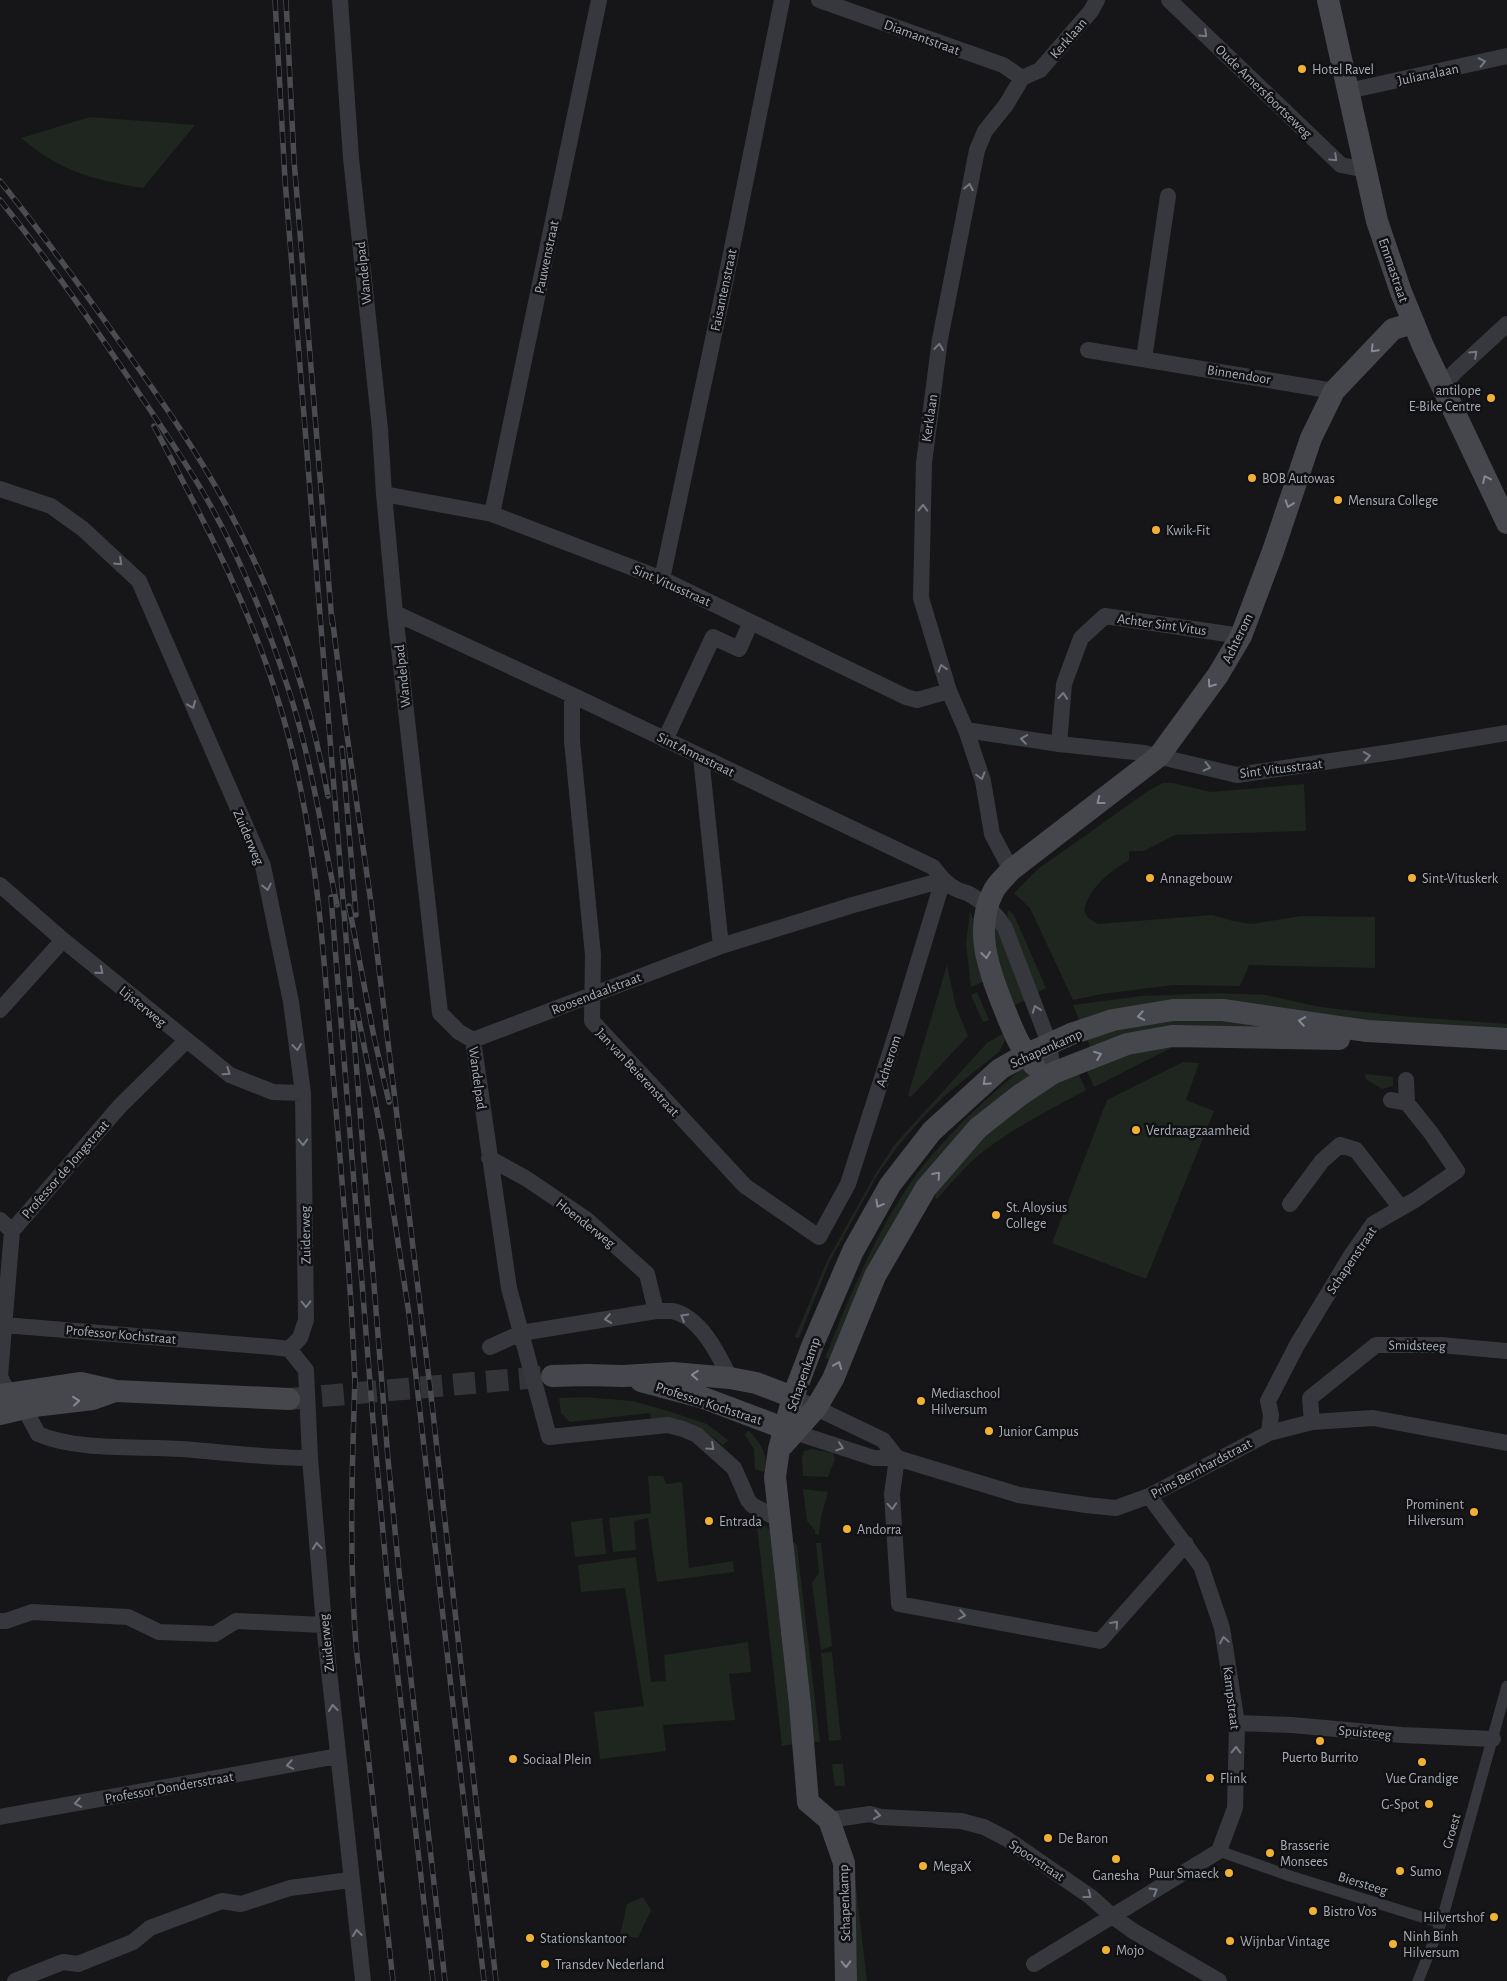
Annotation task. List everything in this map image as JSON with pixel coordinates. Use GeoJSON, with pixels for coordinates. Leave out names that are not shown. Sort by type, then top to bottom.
{"type":"FeatureCollection","features":[{"type":"Feature","properties":{"kind":"main road","name":"Emmastraat"},"geometry":{"type":"LineString","coordinates":[[1328,0],[1377,221],[1401,292],[1423,346],[1507,523]]}},
{"type":"Feature","properties":{"kind":"main road","name":"Achterom"},"geometry":{"type":"LineString","coordinates":[[1049,1075],[1025,1055],[987,967],[983,930],[994,890],[1011,870],[1159,756],[1218,675],[1240,636],[1273,552],[1311,438],[1334,391],[1393,329],[1414,323]]}},
{"type":"Feature","properties":{"kind":"main road","name":"Schapenkamp"},"geometry":{"type":"LineString","coordinates":[[846,1981],[844,1863],[829,1820],[808,1802],[800,1695],[775,1476],[786,1437],[793,1397],[813,1344],[852,1251],[890,1185],[932,1131],[1000,1069],[1025,1055],[1071,1034],[1114,1020],[1173,1010],[1223,1010],[1367,1031],[1507,1039]]}},
{"type":"Feature","properties":{"kind":"main road","name":"Schapenkamp"},"geometry":{"type":"LineString","coordinates":[[786,1437],[816,1408],[833,1379],[874,1276],[926,1188],[978,1128],[1049,1075],[1127,1044],[1172,1036],[1331,1038],[1468,1048],[1507,1054]]}},
{"type":"Feature","properties":{"kind":"main road","name":"Professor Kochstraat"},"geometry":{"type":"LineString","coordinates":[[552,1376],[623,1376],[673,1373],[730,1378],[756,1383],[793,1397]]}},
{"type":"Feature","properties":{"kind":"main road","name":"Professor Kochstraat"},"geometry":{"type":"LineString","coordinates":[[623,1376],[701,1397],[786,1437]]}},
{"type":"Feature","properties":{"kind":"main road"},"geometry":{"type":"LineString","coordinates":[[0,1414],[7,1390],[81,1383],[116,1391],[289,1399]]}},
{"type":"Feature","properties":{"kind":"street","name":"Wandelpad"},"geometry":{"type":"LineString","coordinates":[[340,0],[351,158],[380,429],[395,613],[440,1013],[459,1032],[473,1040],[509,1288],[549,1437],[668,1425],[683,1429],[697,1435],[734,1468],[752,1505],[780,1520]]}},
{"type":"Feature","properties":{"kind":"street","name":"Pauwenstraat"},"geometry":{"type":"LineString","coordinates":[[492,514],[599,0]]}},
{"type":"Feature","properties":{"kind":"street","name":"Faisantenstraat"},"geometry":{"type":"LineString","coordinates":[[662,579],[782,0]]}},
{"type":"Feature","properties":{"kind":"street","name":"Diamantstraat"},"geometry":{"type":"LineString","coordinates":[[819,0],[1003,65],[1022,78]]}},
{"type":"Feature","properties":{"kind":"street","name":"Kerklaan"},"geometry":{"type":"LineString","coordinates":[[1011,870],[992,834],[983,781],[966,730],[949,691],[921,598],[925,453],[940,340],[975,157],[985,131],[1006,105],[1022,78],[1040,70],[1091,11],[1097,0]]}},
{"type":"Feature","properties":{"kind":"street","name":"Oude Amersfoortseweg"},"geometry":{"type":"LineString","coordinates":[[1169,0],[1341,165],[1366,170]]}},
{"type":"Feature","properties":{"kind":"street","name":"Julianalaan"},"geometry":{"type":"LineString","coordinates":[[1348,91],[1507,56]]}},
{"type":"Feature","properties":{"kind":"street"},"geometry":{"type":"LineString","coordinates":[[1144,359],[1168,196]]}},
{"type":"Feature","properties":{"kind":"street"},"geometry":{"type":"LineString","coordinates":[[1443,386],[1455,372],[1507,324]]}},
{"type":"Feature","properties":{"kind":"street","name":"Binnendoor"},"geometry":{"type":"LineString","coordinates":[[1088,350],[1334,391]]}},
{"type":"Feature","properties":{"kind":"street","name":"Zuiderweg"},"geometry":{"type":"LineString","coordinates":[[0,489],[51,506],[84,529],[139,581],[263,866],[291,1002],[303,1093],[306,1320],[300,1338],[290,1349],[306,1370],[310,1458],[324,1625],[350,1880],[363,1981]]}},
{"type":"Feature","properties":{"kind":"street","name":"Sint Vitusstraat"},"geometry":{"type":"LineString","coordinates":[[384,494],[492,514],[662,579],[906,697],[918,700],[949,691]]}},
{"type":"Feature","properties":{"kind":"street","name":"Sint Annastraat"},"geometry":{"type":"LineString","coordinates":[[395,613],[933,867],[943,880],[956,890],[970,894],[988,907]]}},
{"type":"Feature","properties":{"kind":"street","name":"Achter Sint Vitus"},"geometry":{"type":"LineString","coordinates":[[1059,744],[1064,684],[1081,638],[1105,616],[1240,636]]}},
{"type":"Feature","properties":{"kind":"street"},"geometry":{"type":"LineString","coordinates":[[666,740],[713,637],[739,649],[750,622]]}},
{"type":"Feature","properties":{"kind":"street","name":"Jan van Beierenstraat"},"geometry":{"type":"LineString","coordinates":[[572,695],[572,741],[593,955],[592,1021],[745,1186],[819,1237]]}},
{"type":"Feature","properties":{"kind":"street","name":"Sint Vitusstraat"},"geometry":{"type":"LineString","coordinates":[[966,730],[1159,756],[1237,775],[1507,733]]}},
{"type":"Feature","properties":{"kind":"street"},"geometry":{"type":"LineString","coordinates":[[701,757],[720,946]]}},
{"type":"Feature","properties":{"kind":"street","name":"Roosendaalstraat"},"geometry":{"type":"LineString","coordinates":[[473,1040],[720,946],[853,905],[943,880]]}},
{"type":"Feature","properties":{"kind":"street","name":"Achterom"},"geometry":{"type":"LineString","coordinates":[[819,1237],[848,1184],[896,1037],[943,880]]}},
{"type":"Feature","properties":{"kind":"street","name":"Lijsterweg"},"geometry":{"type":"LineString","coordinates":[[0,885],[63,940],[230,1076],[273,1092],[303,1093]]}},
{"type":"Feature","properties":{"kind":"street"},"geometry":{"type":"LineString","coordinates":[[988,907],[998,916],[1006,928],[1049,1044],[1049,1075]]}},
{"type":"Feature","properties":{"kind":"street"},"geometry":{"type":"LineString","coordinates":[[0,1010],[63,940]]}},
{"type":"Feature","properties":{"kind":"street","name":"Professor de Jongstraat"},"geometry":{"type":"LineString","coordinates":[[4,1325],[6,1225],[120,1106],[186,1041]]}},
{"type":"Feature","properties":{"kind":"street","name":"Schapenstraat"},"geometry":{"type":"LineString","coordinates":[[1269,1433],[1271,1415],[1268,1401],[1297,1345],[1372,1224],[1415,1200],[1457,1170],[1431,1133],[1399,1102],[1406,1080]]}},
{"type":"Feature","properties":{"kind":"street"},"geometry":{"type":"LineString","coordinates":[[1290,1204],[1322,1161],[1340,1146],[1356,1150],[1401,1208]]}},
{"type":"Feature","properties":{"kind":"street","name":"Hoenderweg"},"geometry":{"type":"LineString","coordinates":[[489,1158],[527,1179],[586,1219],[647,1274],[656,1311]]}},
{"type":"Feature","properties":{"kind":"street"},"geometry":{"type":"LineString","coordinates":[[490,1347],[521,1333],[656,1311],[673,1311],[687,1317],[707,1337],[721,1358],[730,1378]]}},
{"type":"Feature","properties":{"kind":"street"},"geometry":{"type":"LineString","coordinates":[[4,1325],[7,1390],[28,1416],[38,1434],[53,1441],[133,1448],[179,1449],[273,1458],[310,1458]]}},
{"type":"Feature","properties":{"kind":"street","name":"Professor Kochstraat"},"geometry":{"type":"LineString","coordinates":[[4,1325],[290,1349]]}},
{"type":"Feature","properties":{"kind":"street","name":"Smidsteeg"},"geometry":{"type":"LineString","coordinates":[[1312,1422],[1310,1398],[1376,1345],[1440,1344],[1507,1351]]}},
{"type":"Feature","properties":{"kind":"street","name":"Professor Kochstraat"},"geometry":{"type":"LineString","coordinates":[[793,1397],[816,1408]]}},
{"type":"Feature","properties":{"kind":"street"},"geometry":{"type":"LineString","coordinates":[[816,1408],[883,1440],[897,1458],[892,1494],[898,1604],[1100,1641],[1186,1544]]}},
{"type":"Feature","properties":{"kind":"street","name":"Prins Bernhardstraat"},"geometry":{"type":"LineString","coordinates":[[786,1437],[874,1458],[897,1458],[1019,1495],[1116,1508],[1149,1496],[1269,1433],[1312,1422],[1373,1418],[1507,1443]]}},
{"type":"Feature","properties":{"kind":"street","name":"Kampstraat"},"geometry":{"type":"LineString","coordinates":[[1149,1496],[1201,1566],[1222,1628],[1237,1723],[1235,1808],[1219,1851]]}},
{"type":"Feature","properties":{"kind":"street"},"geometry":{"type":"LineString","coordinates":[[0,1621],[6,1621],[32,1612],[128,1617],[159,1632],[214,1634],[236,1621],[324,1625]]}},
{"type":"Feature","properties":{"kind":"street","name":"Groest"},"geometry":{"type":"LineString","coordinates":[[1418,1981],[1441,1923],[1507,1686]]}},
{"type":"Feature","properties":{"kind":"street","name":"Spuisteeg"},"geometry":{"type":"LineString","coordinates":[[1237,1723],[1292,1725],[1402,1735],[1493,1739]]}},
{"type":"Feature","properties":{"kind":"street","name":"Professor Dondersstraat"},"geometry":{"type":"LineString","coordinates":[[0,1816],[338,1756]]}},
{"type":"Feature","properties":{"kind":"street","name":"Spoorstraat"},"geometry":{"type":"LineString","coordinates":[[829,1820],[870,1814],[881,1817],[961,1821],[984,1827],[1007,1840],[1091,1896],[1112,1916],[1133,1931],[1219,1981]]}},
{"type":"Feature","properties":{"kind":"street"},"geometry":{"type":"LineString","coordinates":[[1034,1964],[1219,1851]]}},
{"type":"Feature","properties":{"kind":"street","name":"Biersteeg"},"geometry":{"type":"LineString","coordinates":[[1219,1851],[1290,1876],[1441,1923]]}},
{"type":"Feature","properties":{"kind":"street"},"geometry":{"type":"LineString","coordinates":[[15,1981],[63,1962],[78,1964],[133,1942],[150,1928],[222,1901],[241,1904],[290,1888],[350,1880]]}},
{"type":"Feature","properties":{"kind":"shaded area"},"geometry":{"type":"Polygon","coordinates":[[[90,117],[195,125],[143,188],[109,182],[64,167],[35,150],[21,138],[90,117]]]}},
{"type":"Feature","properties":{"kind":"shaded area"},"geometry":{"type":"Polygon","coordinates":[[[1163,783],[1173,783],[1211,792],[1304,784],[1306,831],[1175,835],[1144,851],[1129,851],[1129,860],[1101,881],[1091,894],[1084,910],[1088,918],[1098,924],[1212,915],[1251,924],[1301,916],[1375,917],[1375,968],[1249,965],[1240,986],[1173,985],[1102,994],[1073,1000],[1030,908],[1014,893],[1038,869],[1148,791],[1163,783]]]}},
{"type":"Feature","properties":{"kind":"shaded area"},"geometry":{"type":"Polygon","coordinates":[[[1008,910],[1014,915],[1046,988],[1036,993],[1007,916],[1008,910]]]}},
{"type":"Feature","properties":{"kind":"shaded area"},"geometry":{"type":"Polygon","coordinates":[[[970,912],[974,926],[976,959],[983,982],[971,987],[966,944],[970,912]]]}},
{"type":"Feature","properties":{"kind":"shaded area"},"geometry":{"type":"Polygon","coordinates":[[[999,927],[1026,1000],[1013,1006],[994,948],[995,928],[999,927]]]}},
{"type":"Feature","properties":{"kind":"shaded area"},"geometry":{"type":"Polygon","coordinates":[[[947,965],[956,1007],[968,1036],[911,1097],[908,1095],[947,965]]]}},
{"type":"Feature","properties":{"kind":"shaded area"},"geometry":{"type":"Polygon","coordinates":[[[977,992],[989,1020],[983,1022],[971,995],[977,992]]]}},
{"type":"Feature","properties":{"kind":"shaded area"},"geometry":{"type":"Polygon","coordinates":[[[1218,993],[1266,995],[1320,1007],[1401,1016],[1507,1024],[1507,1032],[1398,1027],[1279,1011],[1081,1025],[1073,1005],[1141,996],[1218,993]]]}},
{"type":"Feature","properties":{"kind":"shaded area"},"geometry":{"type":"Polygon","coordinates":[[[1176,1015],[1340,1034],[1091,1052],[1086,1034],[1176,1015]]]}},
{"type":"Feature","properties":{"kind":"shaded area"},"geometry":{"type":"Polygon","coordinates":[[[1004,1033],[1005,1040],[999,1052],[949,1092],[924,1116],[898,1146],[878,1174],[829,1263],[799,1338],[795,1337],[827,1261],[876,1173],[895,1144],[987,1043],[1004,1033]]]}},
{"type":"Feature","properties":{"kind":"shaded area"},"geometry":{"type":"Polygon","coordinates":[[[1175,1046],[1094,1087],[1086,1069],[1130,1052],[1175,1046]]]}},
{"type":"Feature","properties":{"kind":"shaded area"},"geometry":{"type":"Polygon","coordinates":[[[1183,1062],[1199,1063],[1186,1100],[1214,1111],[1146,1279],[1052,1243],[1107,1100],[1183,1062]]]}},
{"type":"Feature","properties":{"kind":"shaded area"},"geometry":{"type":"Polygon","coordinates":[[[1026,1065],[1030,1071],[1029,1079],[967,1131],[833,1361],[825,1358],[872,1250],[907,1188],[933,1154],[962,1122],[1026,1065]]]}},
{"type":"Feature","properties":{"kind":"shaded area"},"geometry":{"type":"Polygon","coordinates":[[[1077,1070],[1086,1090],[992,1145],[968,1164],[937,1199],[935,1198],[939,1178],[1001,1116],[1077,1070]]]}},
{"type":"Feature","properties":{"kind":"shaded area"},"geometry":{"type":"Polygon","coordinates":[[[1365,1074],[1393,1077],[1393,1086],[1382,1089],[1366,1079],[1365,1074]]]}},
{"type":"Feature","properties":{"kind":"shaded area"},"geometry":{"type":"Polygon","coordinates":[[[584,1397],[632,1401],[665,1410],[707,1424],[728,1440],[723,1445],[706,1432],[651,1419],[650,1413],[570,1422],[561,1413],[559,1398],[584,1397]]]}},
{"type":"Feature","properties":{"kind":"shaded area"},"geometry":{"type":"Polygon","coordinates":[[[748,1430],[756,1439],[765,1455],[766,1466],[764,1472],[755,1469],[754,1449],[745,1435],[748,1430]]]}},
{"type":"Feature","properties":{"kind":"shaded area"},"geometry":{"type":"Polygon","coordinates":[[[812,1449],[833,1453],[835,1459],[828,1477],[803,1476],[802,1457],[804,1451],[812,1449]]]}},
{"type":"Feature","properties":{"kind":"shaded area"},"geometry":{"type":"Polygon","coordinates":[[[648,1476],[663,1476],[666,1484],[682,1482],[689,1568],[733,1561],[734,1572],[657,1582],[648,1518],[634,1521],[636,1550],[613,1552],[609,1518],[651,1513],[648,1476]]]}},
{"type":"Feature","properties":{"kind":"shaded area"},"geometry":{"type":"Polygon","coordinates":[[[803,1489],[828,1492],[821,1517],[819,1535],[815,1534],[815,1530],[807,1521],[803,1489]]]}},
{"type":"Feature","properties":{"kind":"shaded area"},"geometry":{"type":"Polygon","coordinates":[[[602,1518],[606,1554],[575,1557],[571,1522],[602,1518]]]}},
{"type":"Feature","properties":{"kind":"shaded area"},"geometry":{"type":"Polygon","coordinates":[[[756,1518],[770,1530],[793,1744],[782,1746],[756,1518]]]}},
{"type":"Feature","properties":{"kind":"shaded area"},"geometry":{"type":"Polygon","coordinates":[[[791,1542],[797,1546],[820,1742],[813,1742],[791,1542]]]}},
{"type":"Feature","properties":{"kind":"shaded area"},"geometry":{"type":"Polygon","coordinates":[[[816,1543],[821,1543],[832,1646],[821,1650],[812,1583],[819,1573],[816,1543]]]}},
{"type":"Feature","properties":{"kind":"shaded area"},"geometry":{"type":"Polygon","coordinates":[[[636,1557],[651,1682],[666,1681],[664,1655],[748,1642],[751,1672],[729,1674],[735,1720],[663,1725],[666,1751],[600,1759],[594,1712],[644,1706],[625,1588],[581,1592],[578,1565],[636,1557]]]}},
{"type":"Feature","properties":{"kind":"shaded area"},"geometry":{"type":"Polygon","coordinates":[[[832,1652],[841,1740],[829,1741],[821,1653],[832,1652]]]}},
{"type":"Feature","properties":{"kind":"shaded area"},"geometry":{"type":"Polygon","coordinates":[[[832,1764],[843,1764],[845,1786],[835,1786],[832,1764]]]}},
{"type":"Feature","properties":{"kind":"shaded area"},"geometry":{"type":"Polygon","coordinates":[[[854,1870],[867,1981],[857,1981],[854,1870]]]}},
{"type":"Feature","properties":{"kind":"shaded area"},"geometry":{"type":"Polygon","coordinates":[[[643,1897],[651,1910],[638,1938],[620,1935],[627,1904],[643,1897]]]}},
{"type":"Feature","properties":{"kind":"tunnel"},"geometry":{"type":"LineString","coordinates":[[289,1399],[552,1376]]}},
{"type":"Feature","properties":{"kind":"railway"},"geometry":{"type":"LineString","coordinates":[[275,0],[285,180],[388,1459],[445,1981]]}},
{"type":"Feature","properties":{"kind":"railway"},"geometry":{"type":"LineString","coordinates":[[286,0],[294,160],[332,623]]}},
{"type":"Feature","properties":{"kind":"railway"},"geometry":{"type":"LineString","coordinates":[[0,181],[61,260],[147,381],[189,442],[226,505],[260,574],[289,646],[311,721],[328,796]]}},
{"type":"Feature","properties":{"kind":"railway"},"geometry":{"type":"LineString","coordinates":[[0,200],[96,329],[158,421],[198,485],[230,543],[259,609],[293,704],[314,789],[337,905]]}},
{"type":"Feature","properties":{"kind":"railway"},"geometry":{"type":"LineString","coordinates":[[154,426],[223,562],[254,631],[279,703],[301,791],[316,881],[321,926],[348,1264],[355,1385]]}},
{"type":"Feature","properties":{"kind":"railway"},"geometry":{"type":"LineString","coordinates":[[332,616],[371,903],[431,1395],[496,1981]]}},
{"type":"Feature","properties":{"kind":"railway"},"geometry":{"type":"LineString","coordinates":[[342,748],[356,915]]}},
{"type":"Feature","properties":{"kind":"railway"},"geometry":{"type":"LineString","coordinates":[[331,897],[389,1600],[433,1981]]}},
{"type":"Feature","properties":{"kind":"railway"},"geometry":{"type":"LineString","coordinates":[[349,906],[374,1037],[389,1102]]}},
{"type":"Feature","properties":{"kind":"railway"},"geometry":{"type":"LineString","coordinates":[[357,1010],[382,1137],[409,1314],[484,1981]]}},
{"type":"Feature","properties":{"kind":"railway"},"geometry":{"type":"LineString","coordinates":[[355,1378],[352,1579],[356,1646],[393,1981]]}},
{"type":"Feature","properties":{"kind":"place","name":"Hotel Ravel"},"geometry":{"type":"Point","coordinates":[1302,69]}},
{"type":"Feature","properties":{"kind":"place","name":"antilope E-Bike Centre"},"geometry":{"type":"Point","coordinates":[1491,398]}},
{"type":"Feature","properties":{"kind":"place","name":"BOB Autowas"},"geometry":{"type":"Point","coordinates":[1252,478]}},
{"type":"Feature","properties":{"kind":"place","name":"Mensura College"},"geometry":{"type":"Point","coordinates":[1338,500]}},
{"type":"Feature","properties":{"kind":"place","name":"Kwik-Fit"},"geometry":{"type":"Point","coordinates":[1156,530]}},
{"type":"Feature","properties":{"kind":"place","name":"Annagebouw"},"geometry":{"type":"Point","coordinates":[1150,878]}},
{"type":"Feature","properties":{"kind":"place","name":"Sint-Vituskerk"},"geometry":{"type":"Point","coordinates":[1412,878]}},
{"type":"Feature","properties":{"kind":"place","name":"Verdraagzaamheid"},"geometry":{"type":"Point","coordinates":[1136,1130]}},
{"type":"Feature","properties":{"kind":"place","name":"St. Aloysius College"},"geometry":{"type":"Point","coordinates":[996,1215]}},
{"type":"Feature","properties":{"kind":"place","name":"Mediaschool Hilversum"},"geometry":{"type":"Point","coordinates":[921,1401]}},
{"type":"Feature","properties":{"kind":"place","name":"Junior Campus"},"geometry":{"type":"Point","coordinates":[989,1431]}},
{"type":"Feature","properties":{"kind":"place","name":"Prominent Hilversum"},"geometry":{"type":"Point","coordinates":[1474,1512]}},
{"type":"Feature","properties":{"kind":"place","name":"Entrada"},"geometry":{"type":"Point","coordinates":[709,1521]}},
{"type":"Feature","properties":{"kind":"place","name":"Andorra"},"geometry":{"type":"Point","coordinates":[847,1529]}},
{"type":"Feature","properties":{"kind":"place","name":"Puerto Burrito"},"geometry":{"type":"Point","coordinates":[1320,1741]}},
{"type":"Feature","properties":{"kind":"place","name":"Sociaal Plein"},"geometry":{"type":"Point","coordinates":[513,1759]}},
{"type":"Feature","properties":{"kind":"place","name":"Vue Grandige"},"geometry":{"type":"Point","coordinates":[1422,1762]}},
{"type":"Feature","properties":{"kind":"place","name":"Flink"},"geometry":{"type":"Point","coordinates":[1210,1778]}},
{"type":"Feature","properties":{"kind":"place","name":"G-Spot"},"geometry":{"type":"Point","coordinates":[1429,1804]}},
{"type":"Feature","properties":{"kind":"place","name":"De Baron"},"geometry":{"type":"Point","coordinates":[1048,1838]}},
{"type":"Feature","properties":{"kind":"place","name":"Brasserie Monsees"},"geometry":{"type":"Point","coordinates":[1270,1853]}},
{"type":"Feature","properties":{"kind":"place","name":"Ganesha"},"geometry":{"type":"Point","coordinates":[1116,1859]}},
{"type":"Feature","properties":{"kind":"place","name":"MegaX"},"geometry":{"type":"Point","coordinates":[923,1866]}},
{"type":"Feature","properties":{"kind":"place","name":"Sumo"},"geometry":{"type":"Point","coordinates":[1400,1871]}},
{"type":"Feature","properties":{"kind":"place","name":"Puur Smaeck"},"geometry":{"type":"Point","coordinates":[1229,1873]}},
{"type":"Feature","properties":{"kind":"place","name":"Bistro Vos"},"geometry":{"type":"Point","coordinates":[1313,1911]}},
{"type":"Feature","properties":{"kind":"place","name":"Hilvertshof"},"geometry":{"type":"Point","coordinates":[1494,1917]}},
{"type":"Feature","properties":{"kind":"place","name":"Stationskantoor"},"geometry":{"type":"Point","coordinates":[530,1938]}},
{"type":"Feature","properties":{"kind":"place","name":"Wijnbar Vintage"},"geometry":{"type":"Point","coordinates":[1230,1941]}},
{"type":"Feature","properties":{"kind":"place","name":"Ninh Binh Hilversum"},"geometry":{"type":"Point","coordinates":[1393,1944]}},
{"type":"Feature","properties":{"kind":"place","name":"Mojo"},"geometry":{"type":"Point","coordinates":[1106,1950]}},
{"type":"Feature","properties":{"kind":"place","name":"Transdev Nederland"},"geometry":{"type":"Point","coordinates":[545,1964]}}]}
